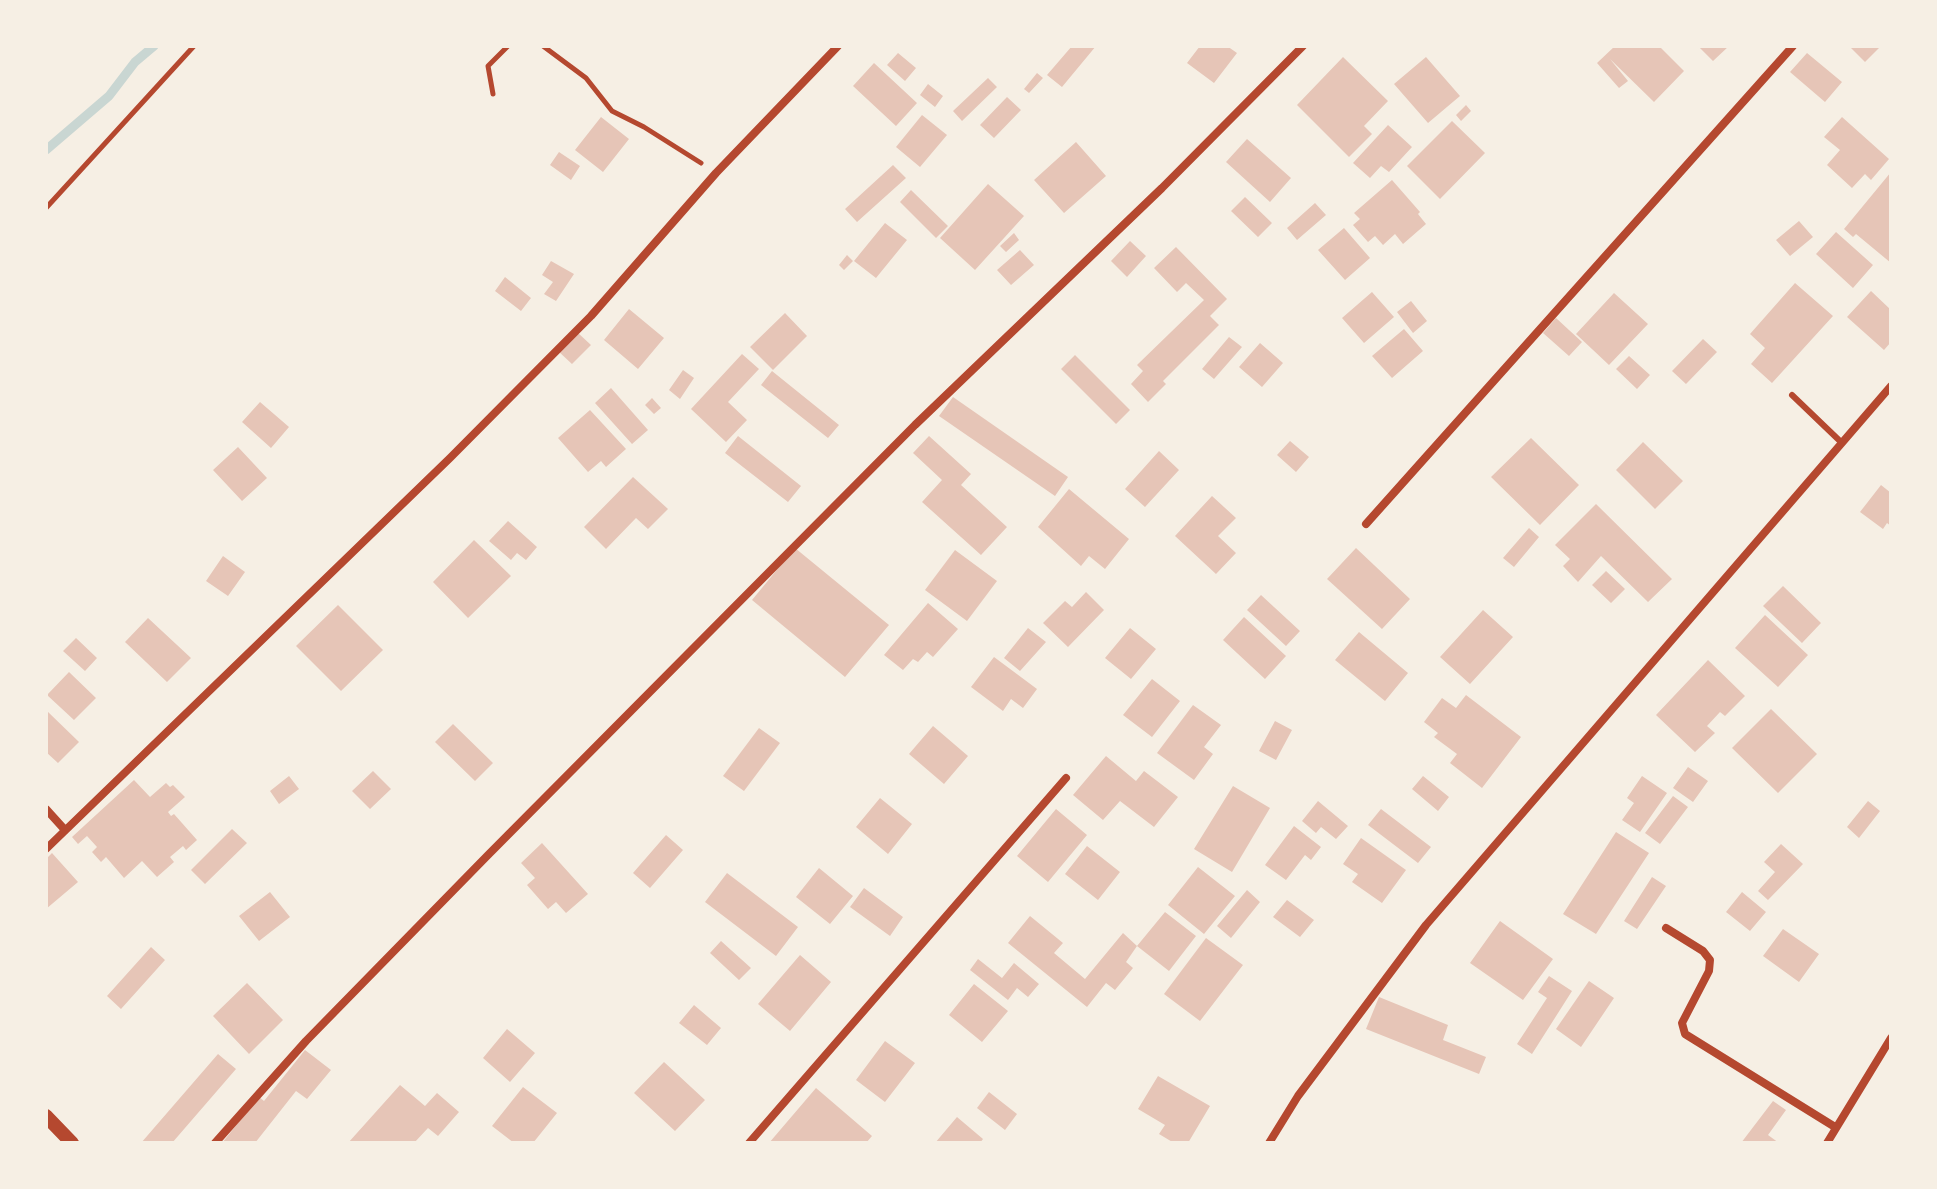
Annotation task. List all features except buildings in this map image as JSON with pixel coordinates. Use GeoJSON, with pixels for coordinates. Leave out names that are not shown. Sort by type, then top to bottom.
{"type":"FeatureCollection","features":[{"type":"Feature","properties":{"kind":"street"},"geometry":{"type":"LineString","coordinates":[[46,849],[428,479],[591,316],[716,173],[838,46]]}},
{"type":"Feature","properties":{"kind":"street"},"geometry":{"type":"LineString","coordinates":[[215,1143],[306,1041],[488,855],[915,425],[1162,188],[1303,46]]}},
{"type":"Feature","properties":{"kind":"street"},"geometry":{"type":"LineString","coordinates":[[1366,524],[1793,46]]}},
{"type":"Feature","properties":{"kind":"street"},"geometry":{"type":"LineString","coordinates":[[1269,1143],[1298,1096],[1426,925],[1891,386]]}},
{"type":"Feature","properties":{"kind":"street"},"geometry":{"type":"LineString","coordinates":[[749,1143],[1066,778]]}},
{"type":"Feature","properties":{"kind":"street"},"geometry":{"type":"LineString","coordinates":[[46,809],[65,830]]}},
{"type":"Feature","properties":{"kind":"street"},"geometry":{"type":"LineString","coordinates":[[1666,928],[1703,951],[1710,960],[1709,971],[1682,1023],[1685,1034],[1835,1127]]}},
{"type":"Feature","properties":{"kind":"street"},"geometry":{"type":"LineString","coordinates":[[1827,1143],[1891,1038]]}},
{"type":"Feature","properties":{"kind":"street"},"geometry":{"type":"LineString","coordinates":[[46,1116],[72,1143]]}},
{"type":"Feature","properties":{"kind":"lane"},"geometry":{"type":"LineString","coordinates":[[1792,395],[1842,443]]}},
{"type":"Feature","properties":{"kind":"path"},"geometry":{"type":"LineString","coordinates":[[46,208],[194,46]]}},
{"type":"Feature","properties":{"kind":"path"},"geometry":{"type":"LineString","coordinates":[[493,94],[488,66],[508,46]]}},
{"type":"Feature","properties":{"kind":"path"},"geometry":{"type":"LineString","coordinates":[[543,46],[572,65],[612,111],[644,127],[716,173]]}},
{"type":"Feature","properties":{"kind":"waterway"},"geometry":{"type":"LineString","coordinates":[[46,150],[109,96],[135,62],[154,46]]}}]}
